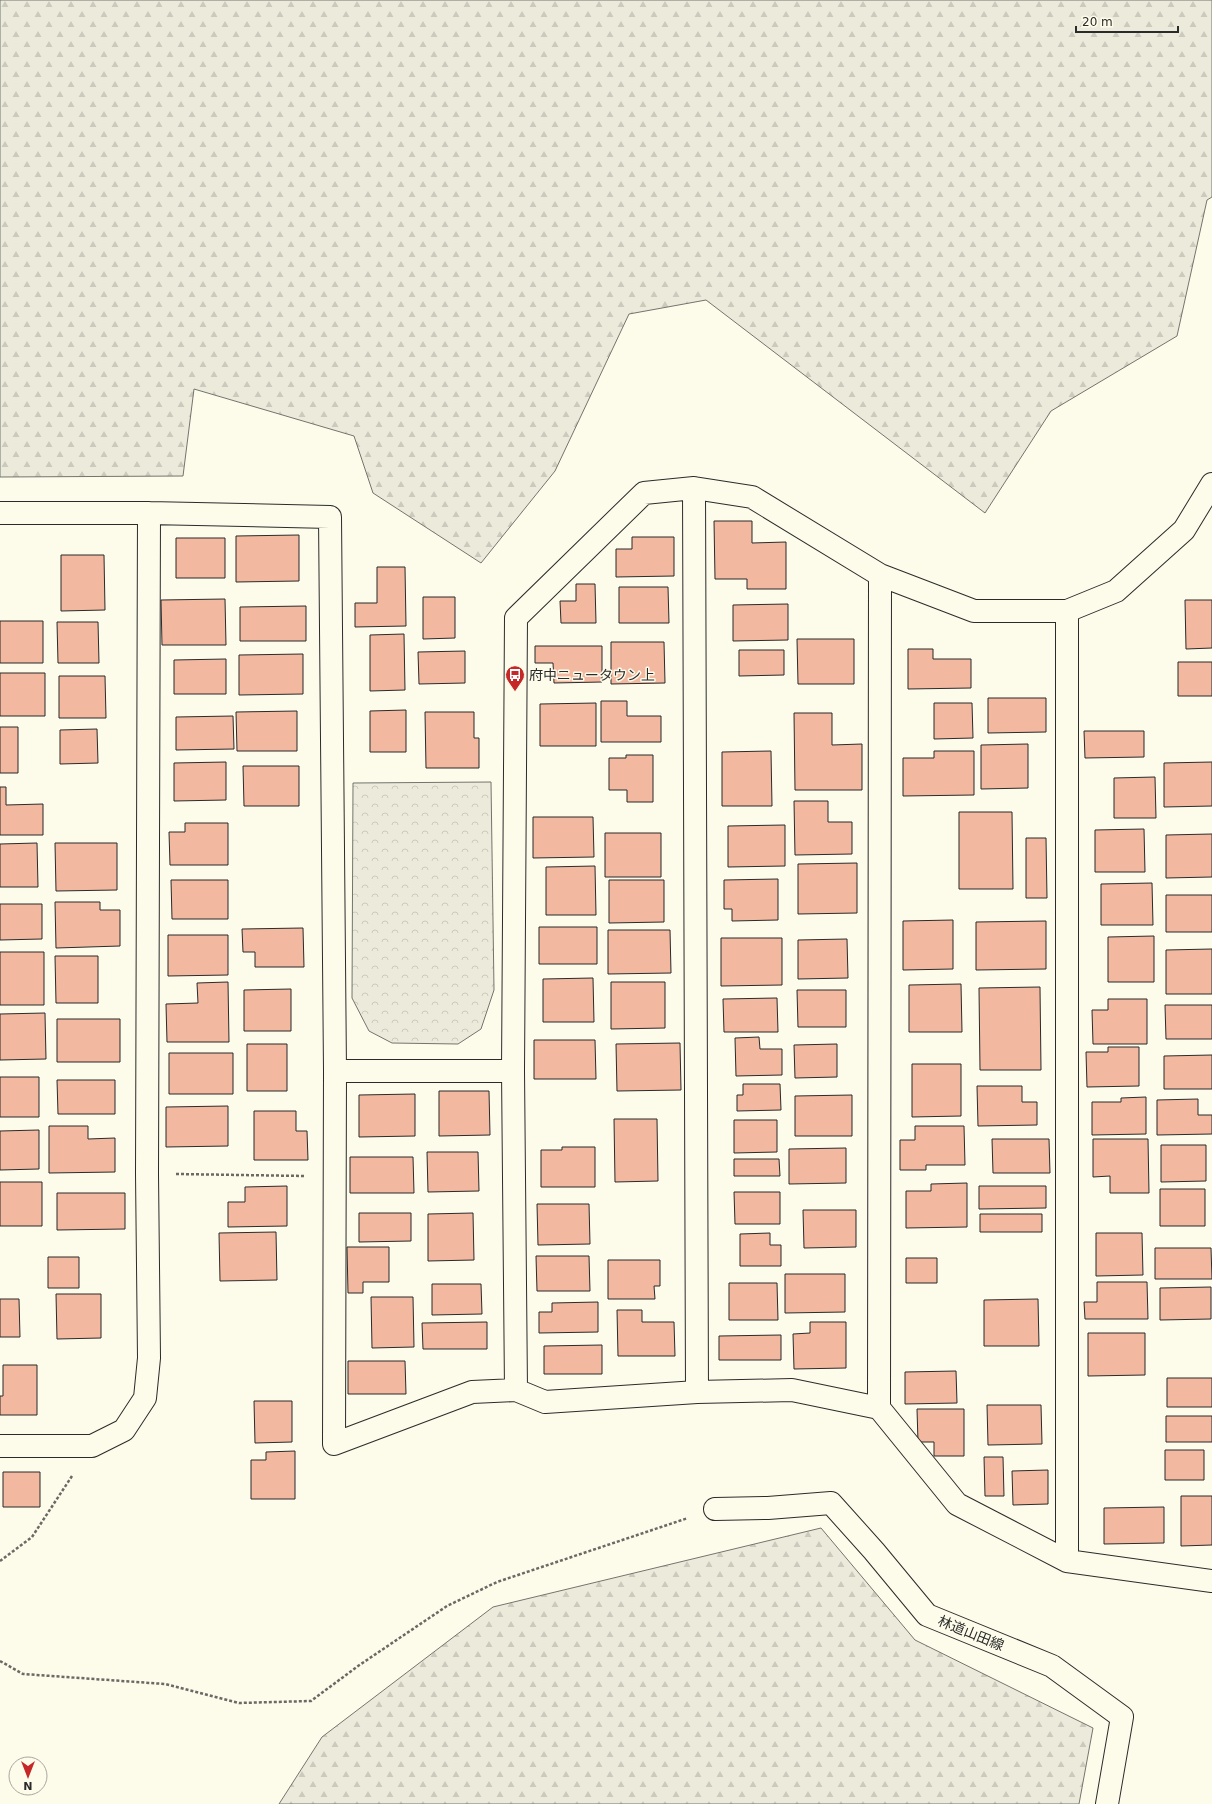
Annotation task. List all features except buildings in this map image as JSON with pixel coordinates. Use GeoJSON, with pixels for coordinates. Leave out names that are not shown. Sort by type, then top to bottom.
{"type":"FeatureCollection","features":[{"type":"Feature","properties":{"kind":"street"},"geometry":{"type":"LineString","coordinates":[[516,1390],[513,1071],[516,618],[644,494],[694,488],[752,497],[880,575],[974,611],[1067,611],[1116,591],[1184,530],[1212,484]]}},
{"type":"Feature","properties":{"kind":"street"},"geometry":{"type":"LineString","coordinates":[[694,488],[697,1392]]}},
{"type":"Feature","properties":{"kind":"street"},"geometry":{"type":"LineString","coordinates":[[0,513],[149,513],[330,517],[335,1071],[333,1176],[334,1444],[472,1392],[516,1390],[545,1402],[697,1392],[792,1390],[879,1408]]}},
{"type":"Feature","properties":{"kind":"street"},"geometry":{"type":"LineString","coordinates":[[0,1446],[92,1446],[124,1430],[144,1398],[149,1358],[147,1174],[149,513]]}},
{"type":"Feature","properties":{"kind":"street"},"geometry":{"type":"LineString","coordinates":[[880,575],[879,1408],[957,1504],[1067,1561],[1212,1581]]}},
{"type":"Feature","properties":{"kind":"street"},"geometry":{"type":"LineString","coordinates":[[1067,611],[1067,1561]]}},
{"type":"Feature","properties":{"kind":"street"},"geometry":{"type":"LineString","coordinates":[[335,1071],[513,1071]]}},
{"type":"Feature","properties":{"kind":"street","name":"林道山田線"},"geometry":{"type":"LineString","coordinates":[[715,1510],[831,1503],[928,1615],[1052,1666],[1122,1717],[1107,1804]]}},
{"type":"Feature","properties":{"kind":"path"},"geometry":{"type":"LineString","coordinates":[[147,1174],[333,1176]]}},
{"type":"Feature","properties":{"kind":"path"},"geometry":{"type":"LineString","coordinates":[[0,1561],[32,1537],[92,1446]]}},
{"type":"Feature","properties":{"kind":"path"},"geometry":{"type":"LineString","coordinates":[[0,1661],[23,1674],[165,1684],[239,1703],[311,1701],[358,1666],[447,1606],[497,1582],[580,1553],[715,1510]]}},
{"type":"Feature","properties":{"kind":"green space"},"geometry":{"type":"Polygon","coordinates":[[[0,0],[1212,0],[1212,197],[1207,200],[1177,336],[1051,411],[985,513],[706,300],[629,314],[555,471],[481,563],[373,493],[354,436],[194,389],[183,476],[0,477],[0,0]]]}},
{"type":"Feature","properties":{"kind":"green space"},"geometry":{"type":"Polygon","coordinates":[[[491,782],[494,990],[481,1029],[458,1044],[392,1043],[369,1031],[352,998],[353,783],[491,782]]]}},
{"type":"Feature","properties":{"kind":"green space"},"geometry":{"type":"Polygon","coordinates":[[[821,1528],[915,1640],[1093,1728],[1079,1804],[279,1804],[322,1737],[493,1607],[821,1528]]]}},
{"type":"Feature","properties":{"kind":"place","name":"府中ニュータウン上"},"geometry":{"type":"Point","coordinates":[515,692]}}]}
